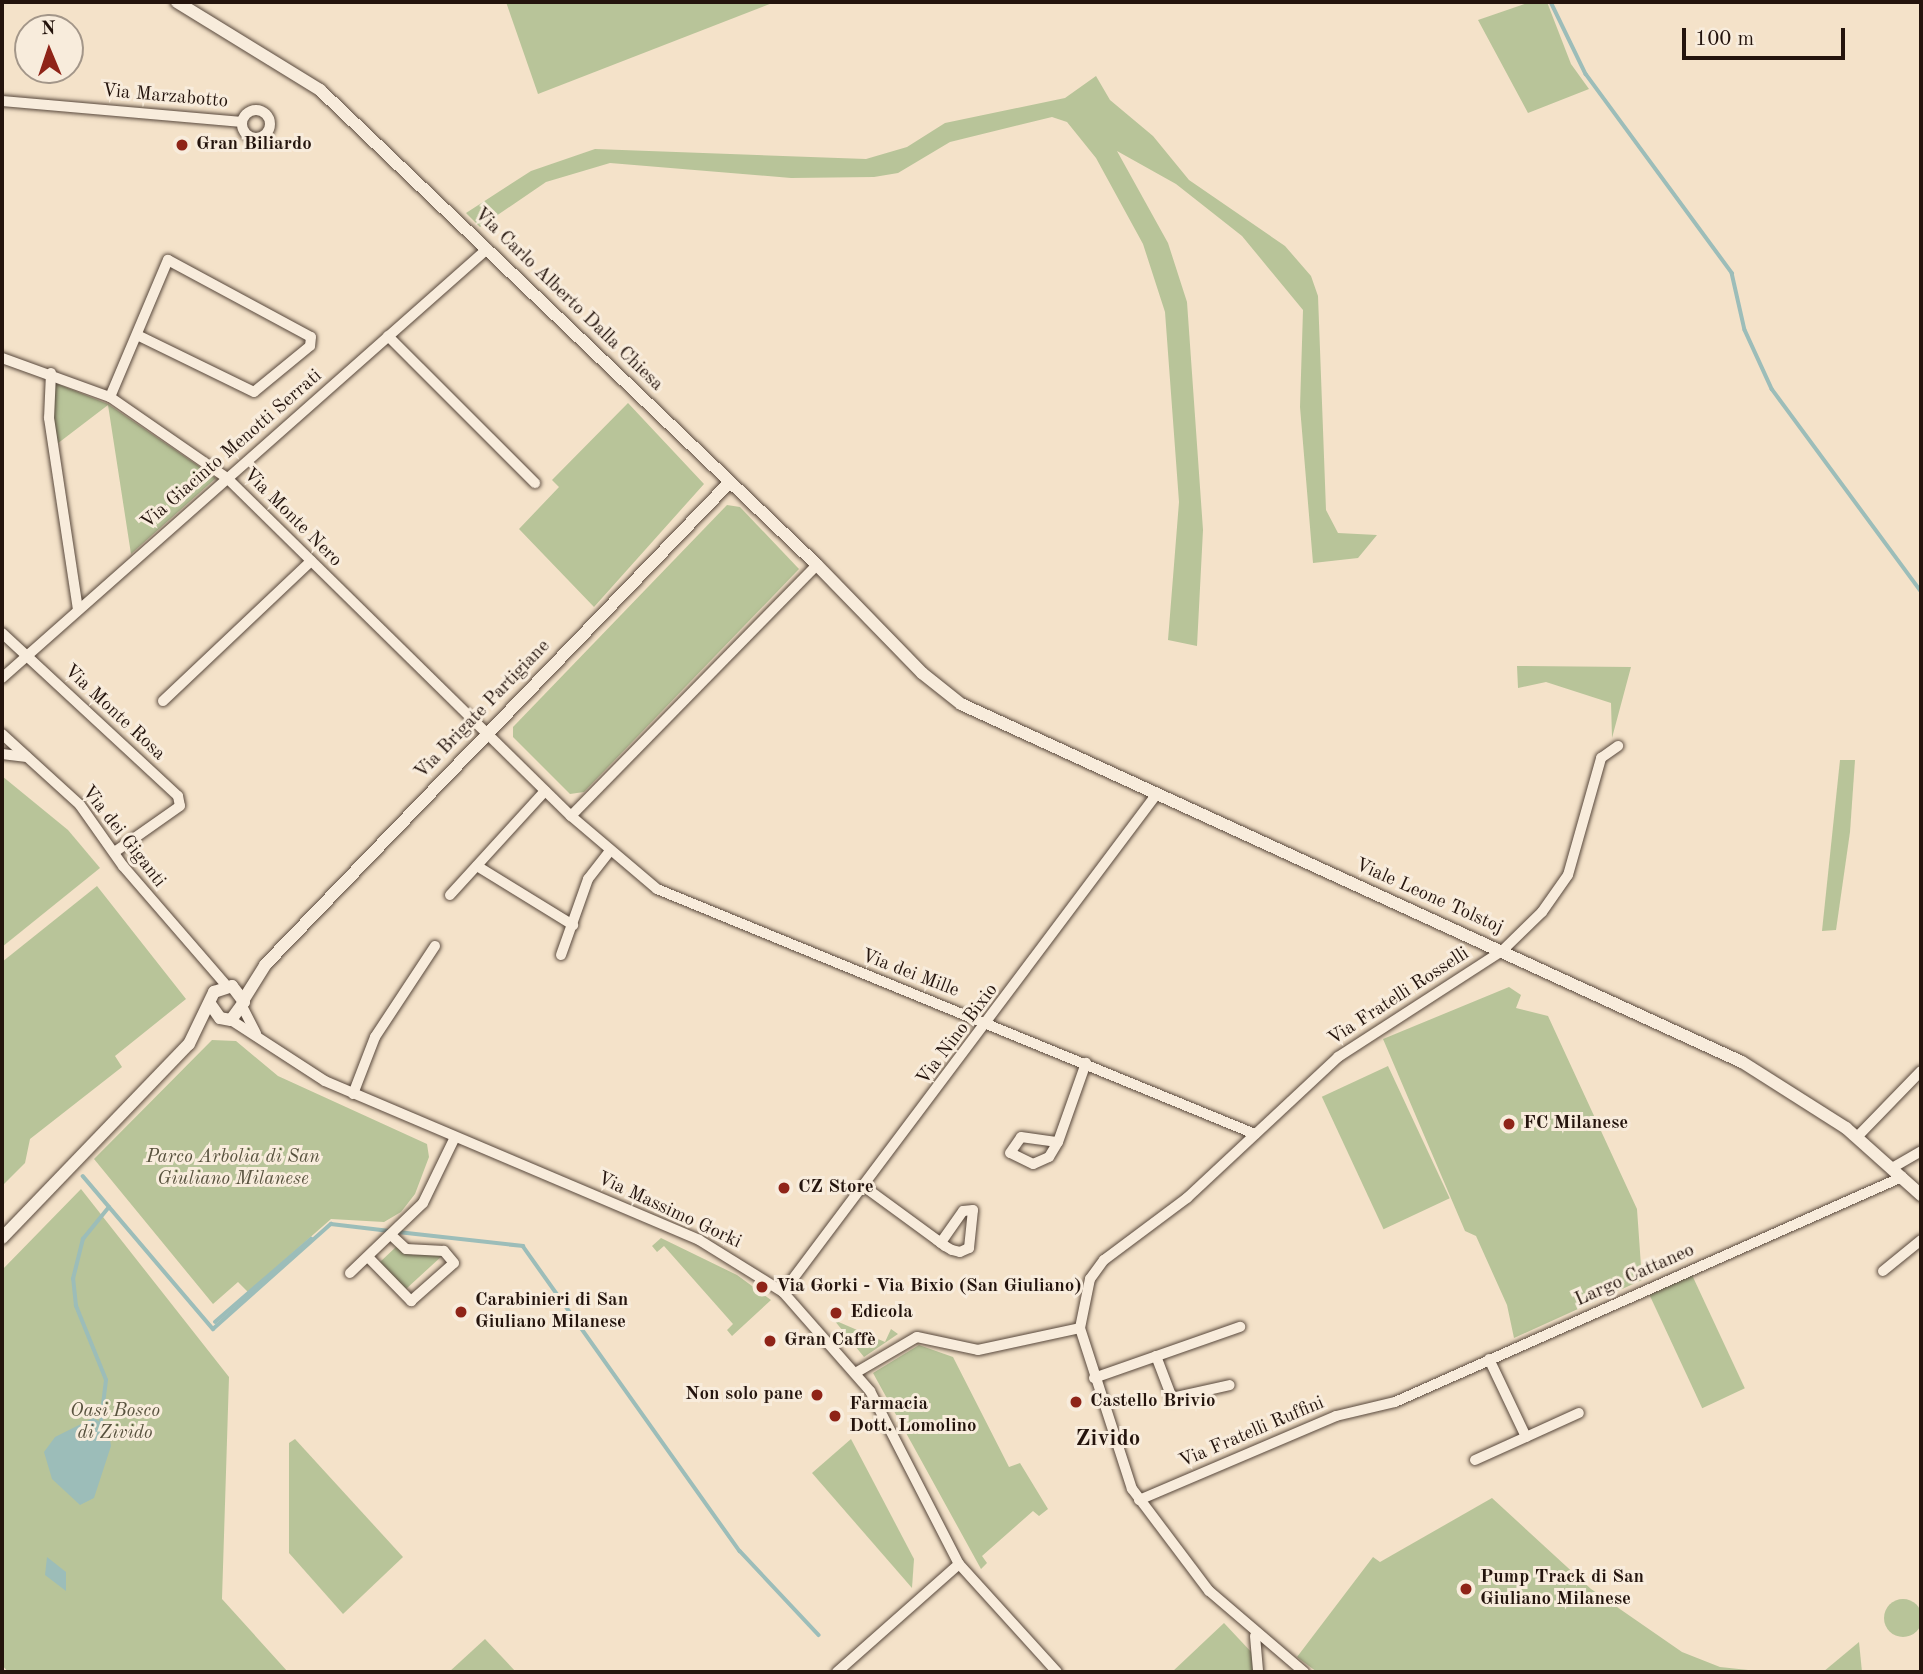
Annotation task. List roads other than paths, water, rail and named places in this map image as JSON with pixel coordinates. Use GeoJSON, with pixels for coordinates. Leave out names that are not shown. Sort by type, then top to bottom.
{"type":"FeatureCollection","features":[{"type":"Feature","properties":{"kind":"street","name":"Via Carlo Alberto Dalla Chiesa"},"geometry":{"type":"LineString","coordinates":[[177,2],[320,90],[817,565],[906,657]]}},
{"type":"Feature","properties":{"kind":"street","name":"Via Marzabotto"},"geometry":{"type":"LineString","coordinates":[[2,101],[242,121]]}},
{"type":"Feature","properties":{"kind":"street","name":"Via Giacinto Menotti Serrati"},"geometry":{"type":"LineString","coordinates":[[2,678],[487,249]]}},
{"type":"Feature","properties":{"kind":"street"},"geometry":{"type":"LineString","coordinates":[[110,397],[168,260],[311,337],[310,346],[254,392],[137,335]]}},
{"type":"Feature","properties":{"kind":"street"},"geometry":{"type":"LineString","coordinates":[[388,336],[535,483]]}},
{"type":"Feature","properties":{"kind":"street","name":"Via Monte Nero"},"geometry":{"type":"LineString","coordinates":[[2,358],[51,373],[110,397],[227,478],[487,734]]}},
{"type":"Feature","properties":{"kind":"street"},"geometry":{"type":"LineString","coordinates":[[51,373],[49,418],[78,609]]}},
{"type":"Feature","properties":{"kind":"street","name":"Via Brigate Partigiane"},"geometry":{"type":"LineString","coordinates":[[226,1019],[244,1004],[265,965],[730,482]]}},
{"type":"Feature","properties":{"kind":"street"},"geometry":{"type":"LineString","coordinates":[[163,701],[311,561]]}},
{"type":"Feature","properties":{"kind":"street"},"geometry":{"type":"LineString","coordinates":[[571,816],[817,565]]}},
{"type":"Feature","properties":{"kind":"street","name":"Via Monte Rosa"},"geometry":{"type":"LineString","coordinates":[[2,633],[178,796],[180,806],[116,851]]}},
{"type":"Feature","properties":{"kind":"street","name":"Viale Leone Tolstoj"},"geometry":{"type":"LineString","coordinates":[[906,657],[982,717],[1742,1062],[1857,1137],[1921,1195]]}},
{"type":"Feature","properties":{"kind":"street","name":"Via dei Giganti"},"geometry":{"type":"LineString","coordinates":[[2,734],[80,805],[203,962],[229,986]]}},
{"type":"Feature","properties":{"kind":"street","name":"Via dei Mille"},"geometry":{"type":"LineString","coordinates":[[487,734],[610,851],[689,906],[989,1023],[1255,1133]]}},
{"type":"Feature","properties":{"kind":"street","name":"Via Fratelli Rosselli"},"geometry":{"type":"LineString","coordinates":[[1080,1328],[1095,1269],[1182,1203],[1354,1044],[1502,951],[1560,888],[1601,758],[1618,746]]}},
{"type":"Feature","properties":{"kind":"street"},"geometry":{"type":"LineString","coordinates":[[2,754],[27,757]]}},
{"type":"Feature","properties":{"kind":"street"},"geometry":{"type":"LineString","coordinates":[[450,895],[545,791]]}},
{"type":"Feature","properties":{"kind":"street","name":"Via Nino Bixio"},"geometry":{"type":"LineString","coordinates":[[783,1292],[866,1188],[1156,795]]}},
{"type":"Feature","properties":{"kind":"street"},"geometry":{"type":"LineString","coordinates":[[561,954],[588,879],[610,851]]}},
{"type":"Feature","properties":{"kind":"street"},"geometry":{"type":"LineString","coordinates":[[477,866],[572,925]]}},
{"type":"Feature","properties":{"kind":"street"},"geometry":{"type":"LineString","coordinates":[[353,1094],[374,1037],[435,946]]}},
{"type":"Feature","properties":{"kind":"street","name":"Via dei Giganti"},"geometry":{"type":"LineString","coordinates":[[203,962],[214,992]]}},
{"type":"Feature","properties":{"kind":"street","name":"Via Brigate Partigiane"},"geometry":{"type":"LineString","coordinates":[[214,992],[265,965]]}},
{"type":"Feature","properties":{"kind":"street"},"geometry":{"type":"LineString","coordinates":[[229,986],[244,1004]]}},
{"type":"Feature","properties":{"kind":"street"},"geometry":{"type":"LineString","coordinates":[[189,1044],[211,1005],[214,992]]}},
{"type":"Feature","properties":{"kind":"street","name":"Via Massimo Gorki"},"geometry":{"type":"LineString","coordinates":[[244,1004],[261,1040]]}},
{"type":"Feature","properties":{"kind":"street"},"geometry":{"type":"LineString","coordinates":[[2,1238],[189,1044],[226,1019],[211,1005]]}},
{"type":"Feature","properties":{"kind":"street","name":"Via Massimo Gorki"},"geometry":{"type":"LineString","coordinates":[[226,1019],[353,1094],[699,1240],[783,1292],[857,1372],[960,1564],[1057,1672]]}},
{"type":"Feature","properties":{"kind":"street"},"geometry":{"type":"LineString","coordinates":[[1058,1142],[1021,1137],[1010,1153],[1033,1164],[1049,1157],[1058,1142],[1086,1063]]}},
{"type":"Feature","properties":{"kind":"street"},"geometry":{"type":"LineString","coordinates":[[1857,1137],[1921,1072]]}},
{"type":"Feature","properties":{"kind":"street"},"geometry":{"type":"LineString","coordinates":[[350,1273],[405,1222],[431,1192],[455,1137]]}},
{"type":"Feature","properties":{"kind":"street"},"geometry":{"type":"LineString","coordinates":[[1892,1168],[1921,1151]]}},
{"type":"Feature","properties":{"kind":"street","name":"Largo Cattaneo"},"geometry":{"type":"LineString","coordinates":[[1382,1407],[1902,1177]]}},
{"type":"Feature","properties":{"kind":"street"},"geometry":{"type":"LineString","coordinates":[[866,1188],[941,1243],[968,1251],[975,1211],[963,1211],[941,1243]]}},
{"type":"Feature","properties":{"kind":"street"},"geometry":{"type":"LineString","coordinates":[[368,1257],[411,1301],[454,1262],[444,1251],[406,1249],[391,1236]]}},
{"type":"Feature","properties":{"kind":"street"},"geometry":{"type":"LineString","coordinates":[[1883,1271],[1921,1240]]}},
{"type":"Feature","properties":{"kind":"street"},"geometry":{"type":"LineString","coordinates":[[1094,1378],[1240,1327]]}},
{"type":"Feature","properties":{"kind":"street"},"geometry":{"type":"LineString","coordinates":[[857,1372],[917,1337],[978,1350],[1080,1328],[1094,1378],[1139,1500],[1191,1571],[1255,1635],[1304,1672]]}},
{"type":"Feature","properties":{"kind":"street"},"geometry":{"type":"LineString","coordinates":[[1156,1356],[1172,1398],[1230,1385]]}},
{"type":"Feature","properties":{"kind":"street"},"geometry":{"type":"LineString","coordinates":[[1489,1360],[1526,1437]]}},
{"type":"Feature","properties":{"kind":"street","name":"Via Fratelli Ruffini"},"geometry":{"type":"LineString","coordinates":[[1139,1500],[1336,1416],[1382,1407]]}},
{"type":"Feature","properties":{"kind":"street"},"geometry":{"type":"LineString","coordinates":[[1475,1460],[1579,1413]]}},
{"type":"Feature","properties":{"kind":"street"},"geometry":{"type":"LineString","coordinates":[[837,1672],[960,1564]]}},
{"type":"Feature","properties":{"kind":"street"},"geometry":{"type":"LineString","coordinates":[[1255,1635],[1258,1672]]}},
{"type":"Feature","properties":{"kind":"water"},"geometry":{"type":"Polygon","coordinates":[[[93,1418],[108,1426],[111,1446],[94,1498],[80,1505],[52,1479],[44,1452],[55,1437],[93,1418]]]}},
{"type":"Feature","properties":{"kind":"water"},"geometry":{"type":"Polygon","coordinates":[[[47,1557],[66,1572],[66,1591],[45,1575],[47,1557]]]}},
{"type":"Feature","properties":{"kind":"waterway"},"geometry":{"type":"LineString","coordinates":[[1551,2],[1586,74],[1732,273],[1745,330],[1772,389],[1921,591]]}},
{"type":"Feature","properties":{"kind":"waterway"},"geometry":{"type":"LineString","coordinates":[[83,1176],[213,1329],[331,1224],[390,1231]]}},
{"type":"Feature","properties":{"kind":"waterway"},"geometry":{"type":"LineString","coordinates":[[101,1421],[106,1380],[76,1306],[73,1279],[83,1239],[109,1207]]}},
{"type":"Feature","properties":{"kind":"waterway"},"geometry":{"type":"LineString","coordinates":[[398,1232],[523,1246],[740,1551],[819,1635]]}},
{"type":"Feature","properties":{"kind":"waterway"},"geometry":{"type":"LineString","coordinates":[[215,1322],[311,1239]]}},
{"type":"Feature","properties":{"kind":"place","name":"Gran Biliardo"},"geometry":{"type":"Point","coordinates":[182,145]}},
{"type":"Feature","properties":{"kind":"place","name":"FC Milanese"},"geometry":{"type":"Point","coordinates":[1509,1124]}},
{"type":"Feature","properties":{"kind":"place","name":"CZ Store"},"geometry":{"type":"Point","coordinates":[784,1188]}},
{"type":"Feature","properties":{"kind":"place","name":"Via Gorki - Via Bixio (San Giuliano)"},"geometry":{"type":"Point","coordinates":[762,1287]}},
{"type":"Feature","properties":{"kind":"place","name":"Carabinieri di San Giuliano Milanese"},"geometry":{"type":"Point","coordinates":[461,1312]}},
{"type":"Feature","properties":{"kind":"place","name":"Edicola"},"geometry":{"type":"Point","coordinates":[836,1313]}},
{"type":"Feature","properties":{"kind":"place","name":"Gran Caffè"},"geometry":{"type":"Point","coordinates":[770,1341]}},
{"type":"Feature","properties":{"kind":"place","name":"Non solo pane"},"geometry":{"type":"Point","coordinates":[817,1395]}},
{"type":"Feature","properties":{"kind":"place","name":"Castello Brivio"},"geometry":{"type":"Point","coordinates":[1076,1402]}},
{"type":"Feature","properties":{"kind":"place","name":"Farmacia Dott. Lomolino"},"geometry":{"type":"Point","coordinates":[835,1416]}},
{"type":"Feature","properties":{"kind":"place","name":"Pump Track di San Giuliano Milanese"},"geometry":{"type":"Point","coordinates":[1466,1589]}},
{"type":"Feature","properties":{"kind":"district","name":"Zivido"},"geometry":{"type":"Point","coordinates":[1108,1439]}},
{"type":"Feature","properties":{"kind":"park label","name":"Parco Arbolia di San Giuliano Milanese"},"geometry":{"type":"Point","coordinates":[233,1169]}},
{"type":"Feature","properties":{"kind":"park label","name":"Oasi Bosco di Zivido"},"geometry":{"type":"Point","coordinates":[115,1423]}}]}
